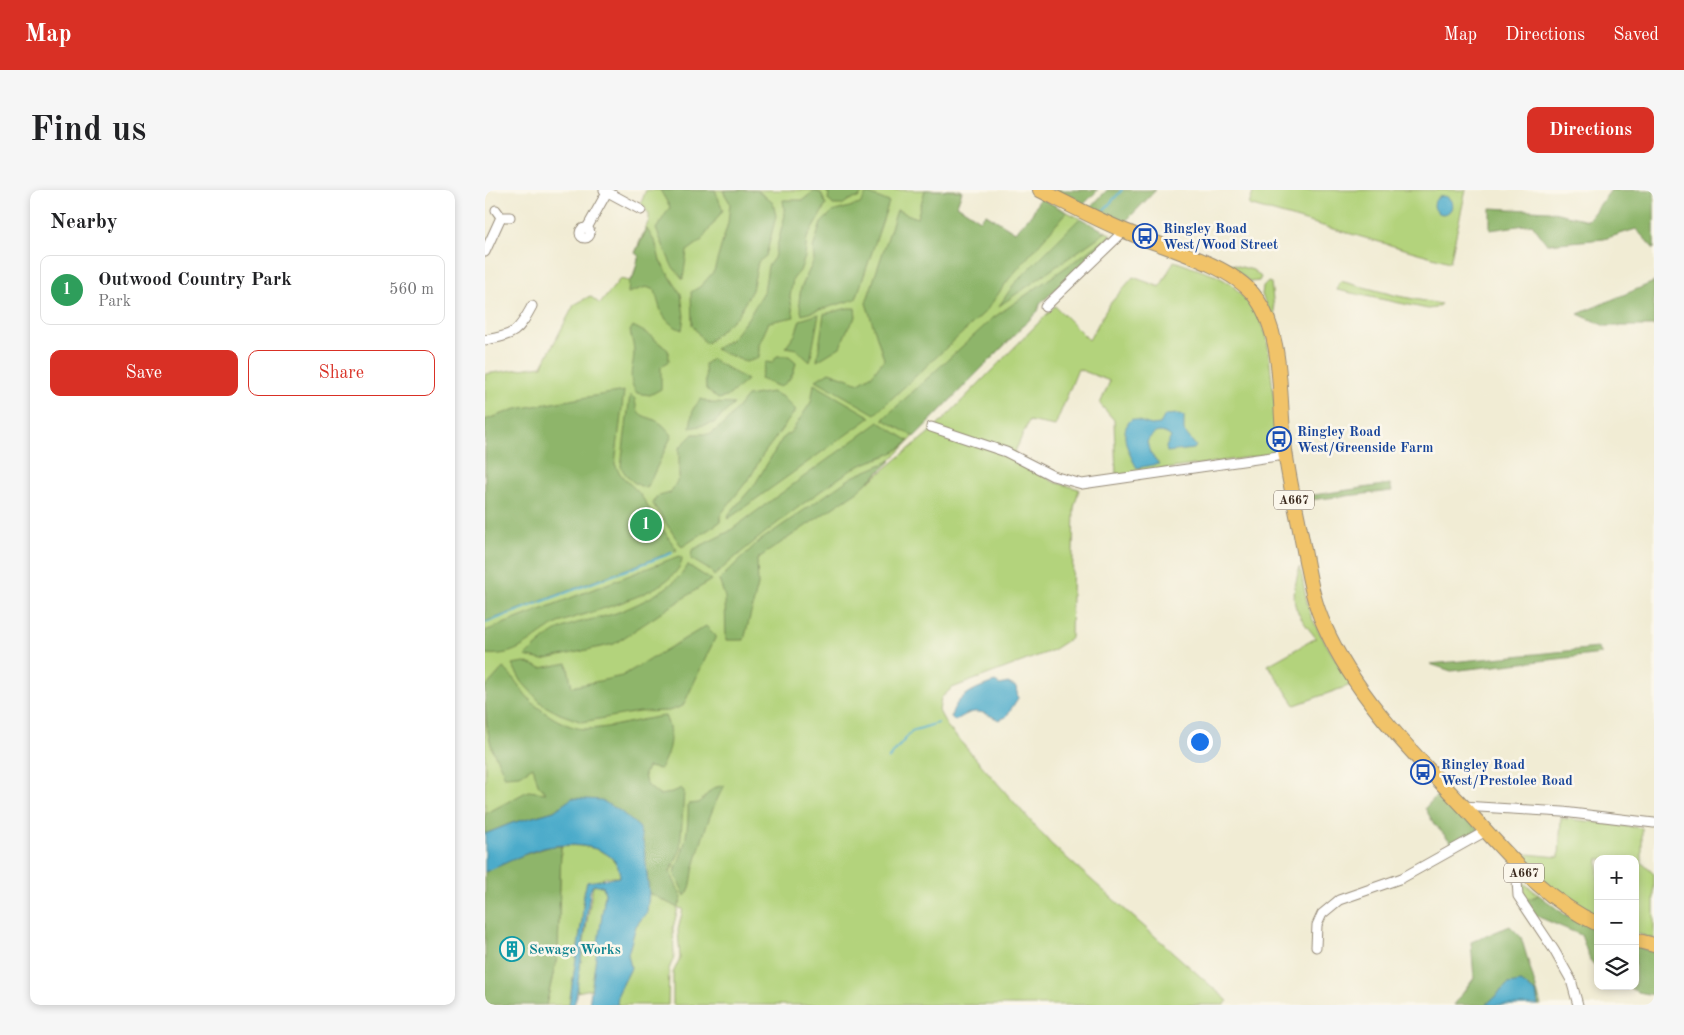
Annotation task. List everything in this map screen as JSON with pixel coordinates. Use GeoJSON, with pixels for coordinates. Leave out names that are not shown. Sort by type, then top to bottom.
{"type":"FeatureCollection","features":[{"type":"Feature","properties":{"kind":"main road","name":"A667"},"geometry":{"type":"LineString","coordinates":[[1041,191],[1124,231],[1229,272],[1246,286],[1261,303],[1268,316],[1274,337],[1285,455],[1310,582],[1324,626],[1331,640],[1374,706],[1397,736],[1523,872],[1561,903],[1594,922]]}},
{"type":"Feature","properties":{"kind":"main road"},"geometry":{"type":"LineString","coordinates":[[1639,941],[1654,945]]}},
{"type":"Feature","properties":{"kind":"street"},"geometry":{"type":"LineString","coordinates":[[587,228],[606,191],[641,210]]}},
{"type":"Feature","properties":{"kind":"street"},"geometry":{"type":"LineString","coordinates":[[485,252],[502,215]]}},
{"type":"Feature","properties":{"kind":"street"},"geometry":{"type":"LineString","coordinates":[[1045,307],[1124,231]]}},
{"type":"Feature","properties":{"kind":"street"},"geometry":{"type":"LineString","coordinates":[[485,340],[519,333],[533,306]]}},
{"type":"Feature","properties":{"kind":"street"},"geometry":{"type":"LineString","coordinates":[[931,428],[1006,452],[1053,476],[1082,484],[1285,455]]}},
{"type":"Feature","properties":{"kind":"street"},"geometry":{"type":"LineString","coordinates":[[1463,806],[1563,812],[1654,823]]}},
{"type":"Feature","properties":{"kind":"street"},"geometry":{"type":"LineString","coordinates":[[1316,947],[1317,925],[1322,914],[1339,900],[1402,878],[1487,831]]}},
{"type":"Feature","properties":{"kind":"street"},"geometry":{"type":"LineString","coordinates":[[1523,872],[1517,880],[1518,896],[1554,950],[1571,980],[1578,1005]]}},
{"type":"Feature","properties":{"kind":"green space"},"geometry":{"type":"Polygon","coordinates":[[[646,190],[960,190],[962,191],[957,205],[980,220],[986,214],[1015,232],[1032,214],[1040,198],[1112,235],[1040,304],[1038,311],[869,482],[937,426],[1055,306],[1089,340],[1109,305],[1133,277],[1160,287],[1174,261],[1217,276],[1231,284],[1257,311],[1267,337],[1280,453],[1116,476],[1114,420],[1100,404],[1110,381],[1078,369],[1055,426],[1029,421],[1012,458],[1054,482],[1079,489],[1074,508],[1071,638],[1051,651],[952,688],[941,698],[939,711],[947,726],[1051,844],[1228,1001],[1224,1005],[880,1005],[871,1003],[869,1005],[673,1005],[673,973],[680,958],[678,930],[683,909],[678,908],[673,928],[674,957],[669,969],[668,1005],[617,1005],[618,994],[631,968],[628,954],[636,926],[647,912],[649,893],[644,845],[573,798],[554,811],[512,823],[485,834],[485,374],[542,366],[574,305],[590,296],[600,304],[620,279],[629,281],[633,278],[639,255],[635,253],[649,220],[649,214],[641,203],[646,190]]]}},
{"type":"Feature","properties":{"kind":"green space"},"geometry":{"type":"Polygon","coordinates":[[[660,190],[715,190],[723,210],[701,241],[687,251],[683,279],[672,266],[656,229],[670,207],[660,190]]]}},
{"type":"Feature","properties":{"kind":"green space"},"geometry":{"type":"Polygon","coordinates":[[[757,190],[773,203],[776,216],[766,256],[758,262],[752,290],[738,315],[706,344],[692,325],[691,292],[701,286],[714,271],[728,223],[730,203],[723,191],[757,190]]]}},
{"type":"Feature","properties":{"kind":"green space"},"geometry":{"type":"Polygon","coordinates":[[[824,190],[864,191],[858,198],[849,200],[842,205],[833,205],[828,199],[829,194],[824,190]]]}},
{"type":"Feature","properties":{"kind":"green space"},"geometry":{"type":"Polygon","coordinates":[[[925,190],[962,191],[957,205],[980,220],[986,214],[1015,232],[1032,214],[1040,198],[1067,212],[1009,279],[986,311],[875,414],[816,380],[829,372],[859,383],[872,375],[884,359],[866,303],[897,210],[917,218],[925,190]]]}},
{"type":"Feature","properties":{"kind":"green space"},"geometry":{"type":"Polygon","coordinates":[[[1054,190],[1098,190],[1083,205],[1054,190]]]}},
{"type":"Feature","properties":{"kind":"green space"},"geometry":{"type":"Polygon","coordinates":[[[1107,190],[1156,190],[1126,221],[1120,222],[1089,209],[1107,190]]]}},
{"type":"Feature","properties":{"kind":"green space"},"geometry":{"type":"Polygon","coordinates":[[[1254,190],[1466,190],[1450,262],[1249,205],[1254,190]]]}},
{"type":"Feature","properties":{"kind":"green space"},"geometry":{"type":"Polygon","coordinates":[[[1611,190],[1654,190],[1654,249],[1636,229],[1604,239],[1547,244],[1532,224],[1490,230],[1490,208],[1549,211],[1588,220],[1611,190]]]}},
{"type":"Feature","properties":{"kind":"green space"},"geometry":{"type":"Polygon","coordinates":[[[814,191],[821,193],[826,205],[807,238],[805,257],[800,271],[793,279],[790,297],[794,317],[769,322],[759,345],[759,358],[746,362],[715,349],[732,339],[764,292],[768,266],[774,258],[785,215],[783,200],[803,200],[814,191]]]}},
{"type":"Feature","properties":{"kind":"green space"},"geometry":{"type":"Polygon","coordinates":[[[867,193],[889,202],[856,299],[802,315],[799,301],[801,288],[814,260],[813,248],[821,223],[832,212],[860,204],[867,193]]]}},
{"type":"Feature","properties":{"kind":"green space"},"geometry":{"type":"Polygon","coordinates":[[[1080,218],[1106,232],[999,306],[1014,284],[1080,218]]]}},
{"type":"Feature","properties":{"kind":"green space"},"geometry":{"type":"Polygon","coordinates":[[[647,229],[656,244],[660,261],[681,294],[684,316],[682,330],[666,319],[655,290],[646,287],[628,293],[629,281],[633,278],[639,256],[635,253],[647,229]]]}},
{"type":"Feature","properties":{"kind":"green space"},"geometry":{"type":"Polygon","coordinates":[[[1112,235],[1040,304],[1038,311],[914,437],[883,419],[993,318],[1112,235]]]}},
{"type":"Feature","properties":{"kind":"green space"},"geometry":{"type":"Polygon","coordinates":[[[1201,256],[1253,270],[1261,277],[1259,281],[1250,282],[1238,272],[1201,256]]]}},
{"type":"Feature","properties":{"kind":"green space"},"geometry":{"type":"Polygon","coordinates":[[[1340,281],[1398,296],[1441,304],[1435,308],[1428,309],[1337,290],[1340,281]]]}},
{"type":"Feature","properties":{"kind":"green space"},"geometry":{"type":"Polygon","coordinates":[[[1268,282],[1271,283],[1276,325],[1262,295],[1263,287],[1268,282]]]}},
{"type":"Feature","properties":{"kind":"green space"},"geometry":{"type":"Polygon","coordinates":[[[1654,282],[1654,326],[1605,326],[1578,314],[1654,282]]]}},
{"type":"Feature","properties":{"kind":"green space"},"geometry":{"type":"Polygon","coordinates":[[[855,308],[856,317],[848,328],[840,347],[817,361],[824,314],[855,308]]]}},
{"type":"Feature","properties":{"kind":"green space"},"geometry":{"type":"Polygon","coordinates":[[[819,314],[810,362],[796,349],[786,347],[795,335],[800,320],[819,314]]]}},
{"type":"Feature","properties":{"kind":"green space"},"geometry":{"type":"Polygon","coordinates":[[[633,326],[648,334],[668,350],[669,361],[661,367],[661,389],[650,395],[637,393],[632,383],[631,373],[634,346],[630,331],[633,326]]]}},
{"type":"Feature","properties":{"kind":"green space"},"geometry":{"type":"Polygon","coordinates":[[[777,356],[789,356],[796,362],[791,377],[780,387],[760,379],[766,362],[772,363],[777,356]]]}},
{"type":"Feature","properties":{"kind":"green space"},"geometry":{"type":"Polygon","coordinates":[[[712,359],[747,380],[727,397],[718,399],[706,389],[705,364],[712,359]]]}},
{"type":"Feature","properties":{"kind":"green space"},"geometry":{"type":"Polygon","coordinates":[[[814,384],[871,417],[728,519],[729,514],[755,484],[782,439],[792,431],[811,402],[814,384]]]}},
{"type":"Feature","properties":{"kind":"green space"},"geometry":{"type":"Polygon","coordinates":[[[624,391],[615,464],[620,474],[642,497],[677,550],[485,622],[485,420],[516,409],[624,391]]]}},
{"type":"Feature","properties":{"kind":"green space"},"geometry":{"type":"Polygon","coordinates":[[[772,392],[783,397],[796,410],[762,456],[751,476],[721,514],[720,522],[682,547],[653,504],[656,497],[670,493],[679,478],[679,448],[693,434],[711,434],[726,422],[747,396],[772,392]]]}},
{"type":"Feature","properties":{"kind":"green space"},"geometry":{"type":"Polygon","coordinates":[[[630,395],[635,399],[636,406],[643,416],[660,423],[672,435],[647,488],[631,480],[621,466],[630,395]]]}},
{"type":"Feature","properties":{"kind":"green space"},"geometry":{"type":"Polygon","coordinates":[[[701,399],[711,403],[734,404],[714,423],[690,428],[693,409],[701,399]]]}},
{"type":"Feature","properties":{"kind":"green space"},"geometry":{"type":"Polygon","coordinates":[[[879,422],[909,441],[903,447],[855,468],[830,484],[762,535],[714,576],[711,571],[691,559],[692,550],[728,532],[879,422]]]}},
{"type":"Feature","properties":{"kind":"green space"},"geometry":{"type":"Polygon","coordinates":[[[892,460],[859,490],[757,559],[758,585],[744,640],[726,640],[725,597],[719,580],[758,542],[852,477],[892,460]]]}},
{"type":"Feature","properties":{"kind":"green space"},"geometry":{"type":"Polygon","coordinates":[[[1390,484],[1392,491],[1300,501],[1300,497],[1390,484]]]}},
{"type":"Feature","properties":{"kind":"green space"},"geometry":{"type":"Polygon","coordinates":[[[679,556],[682,558],[677,570],[666,581],[650,590],[632,599],[564,621],[509,652],[485,654],[485,631],[679,556]]]}},
{"type":"Feature","properties":{"kind":"green space"},"geometry":{"type":"Polygon","coordinates":[[[688,565],[711,580],[614,644],[542,660],[525,656],[544,640],[565,627],[613,614],[655,595],[675,581],[688,565]]]}},
{"type":"Feature","properties":{"kind":"green space"},"geometry":{"type":"Polygon","coordinates":[[[1300,567],[1311,615],[1351,685],[1295,705],[1268,665],[1316,638],[1302,620],[1295,606],[1295,590],[1300,567]]]}},
{"type":"Feature","properties":{"kind":"green space"},"geometry":{"type":"Polygon","coordinates":[[[706,626],[716,636],[683,706],[669,711],[639,712],[582,722],[543,705],[522,682],[512,664],[525,662],[541,668],[567,663],[572,687],[622,676],[706,626]]]}},
{"type":"Feature","properties":{"kind":"green space"},"geometry":{"type":"Polygon","coordinates":[[[1598,648],[1602,654],[1451,671],[1430,664],[1598,648]]]}},
{"type":"Feature","properties":{"kind":"green space"},"geometry":{"type":"Polygon","coordinates":[[[503,668],[525,695],[544,712],[577,728],[594,729],[665,716],[670,736],[666,756],[660,769],[648,767],[644,774],[646,784],[659,795],[672,793],[681,788],[684,791],[680,851],[670,872],[682,898],[678,908],[649,893],[644,846],[639,827],[573,798],[554,811],[512,823],[485,834],[485,814],[528,791],[546,793],[538,784],[533,767],[520,775],[504,776],[493,751],[486,720],[485,688],[503,668]]]}},
{"type":"Feature","properties":{"kind":"green space"},"geometry":{"type":"Polygon","coordinates":[[[725,785],[707,825],[694,867],[691,886],[685,896],[674,872],[681,856],[685,839],[688,822],[688,804],[699,803],[713,788],[725,785]]]}},
{"type":"Feature","properties":{"kind":"green space"},"geometry":{"type":"Polygon","coordinates":[[[1441,791],[1479,830],[1453,844],[1434,824],[1425,808],[1441,791]]]}},
{"type":"Feature","properties":{"kind":"green space"},"geometry":{"type":"Polygon","coordinates":[[[1561,818],[1642,828],[1642,863],[1654,874],[1654,939],[1639,934],[1639,855],[1594,855],[1594,915],[1553,890],[1516,853],[1559,857],[1561,818]]]}},
{"type":"Feature","properties":{"kind":"green space"},"geometry":{"type":"Polygon","coordinates":[[[552,846],[561,846],[558,953],[546,1005],[485,1005],[485,872],[523,855],[552,846]]]}},
{"type":"Feature","properties":{"kind":"green space"},"geometry":{"type":"Polygon","coordinates":[[[561,846],[589,847],[607,854],[618,867],[620,877],[606,877],[595,882],[587,882],[569,1005],[546,1005],[558,953],[561,846]]]}},
{"type":"Feature","properties":{"kind":"green space"},"geometry":{"type":"Polygon","coordinates":[[[1525,884],[1539,895],[1524,901],[1521,885],[1525,884]]]}},
{"type":"Feature","properties":{"kind":"green space"},"geometry":{"type":"Polygon","coordinates":[[[593,885],[603,886],[605,894],[594,979],[592,989],[576,992],[593,885]]]}},
{"type":"Feature","properties":{"kind":"green space"},"geometry":{"type":"Polygon","coordinates":[[[1539,895],[1564,914],[1594,928],[1594,964],[1590,960],[1581,935],[1534,915],[1524,901],[1539,895]]]}},
{"type":"Feature","properties":{"kind":"green space"},"geometry":{"type":"Polygon","coordinates":[[[1510,926],[1521,937],[1541,1005],[1538,1005],[1536,992],[1508,984],[1486,1005],[1454,1005],[1474,978],[1471,942],[1510,926]]]}},
{"type":"Feature","properties":{"kind":"green space"},"geometry":{"type":"Polygon","coordinates":[[[1639,947],[1654,952],[1654,995],[1633,990],[1639,990],[1639,947]]]}},
{"type":"Feature","properties":{"kind":"water"},"geometry":{"type":"Polygon","coordinates":[[[1443,196],[1449,199],[1452,205],[1449,211],[1443,214],[1437,211],[1434,205],[1437,199],[1443,196]]]}},
{"type":"Feature","properties":{"kind":"water"},"geometry":{"type":"Polygon","coordinates":[[[1179,414],[1184,416],[1184,431],[1196,446],[1194,449],[1167,452],[1166,447],[1171,437],[1157,432],[1147,442],[1150,453],[1159,464],[1137,468],[1126,443],[1125,430],[1128,424],[1132,419],[1151,425],[1160,424],[1165,415],[1179,414]]]}},
{"type":"Feature","properties":{"kind":"water"},"geometry":{"type":"Polygon","coordinates":[[[995,682],[1000,685],[1008,683],[1016,687],[1018,698],[1006,717],[999,720],[981,712],[972,712],[955,721],[951,717],[957,704],[967,694],[995,682]]]}},
{"type":"Feature","properties":{"kind":"water"},"geometry":{"type":"Polygon","coordinates":[[[572,798],[601,800],[620,811],[639,827],[644,846],[649,893],[647,912],[636,926],[628,954],[631,968],[618,994],[617,1005],[589,1005],[605,894],[603,886],[593,885],[590,891],[576,998],[574,1005],[569,1005],[587,882],[620,877],[618,867],[612,859],[605,853],[585,846],[563,845],[528,853],[485,872],[485,834],[512,823],[554,811],[572,798]]]}},
{"type":"Feature","properties":{"kind":"water"},"geometry":{"type":"Polygon","coordinates":[[[1521,982],[1536,992],[1538,1005],[1486,1005],[1508,984],[1521,982]]]}},
{"type":"Feature","properties":{"kind":"waterway"},"geometry":{"type":"LineString","coordinates":[[1103,211],[1122,190]]}},
{"type":"Feature","properties":{"kind":"waterway"},"geometry":{"type":"LineString","coordinates":[[485,623],[672,553]]}},
{"type":"Feature","properties":{"kind":"waterway"},"geometry":{"type":"LineString","coordinates":[[888,759],[912,731],[938,723]]}},
{"type":"Feature","properties":{"kind":"place","name":"Ringley Road West/Wood Street"},"geometry":{"type":"Point","coordinates":[1145,236]}},
{"type":"Feature","properties":{"kind":"place","name":"Ringley Road West/Greenside Farm"},"geometry":{"type":"Point","coordinates":[1279,439]}},
{"type":"Feature","properties":{"kind":"place","name":"Outwood Country Park"},"geometry":{"type":"Point","coordinates":[646,525]}},
{"type":"Feature","properties":{"kind":"place","name":"Ringley Road West/Prestolee Road"},"geometry":{"type":"Point","coordinates":[1423,772]}},
{"type":"Feature","properties":{"kind":"place","name":"Sewage Works"},"geometry":{"type":"Point","coordinates":[512,949]}}]}
